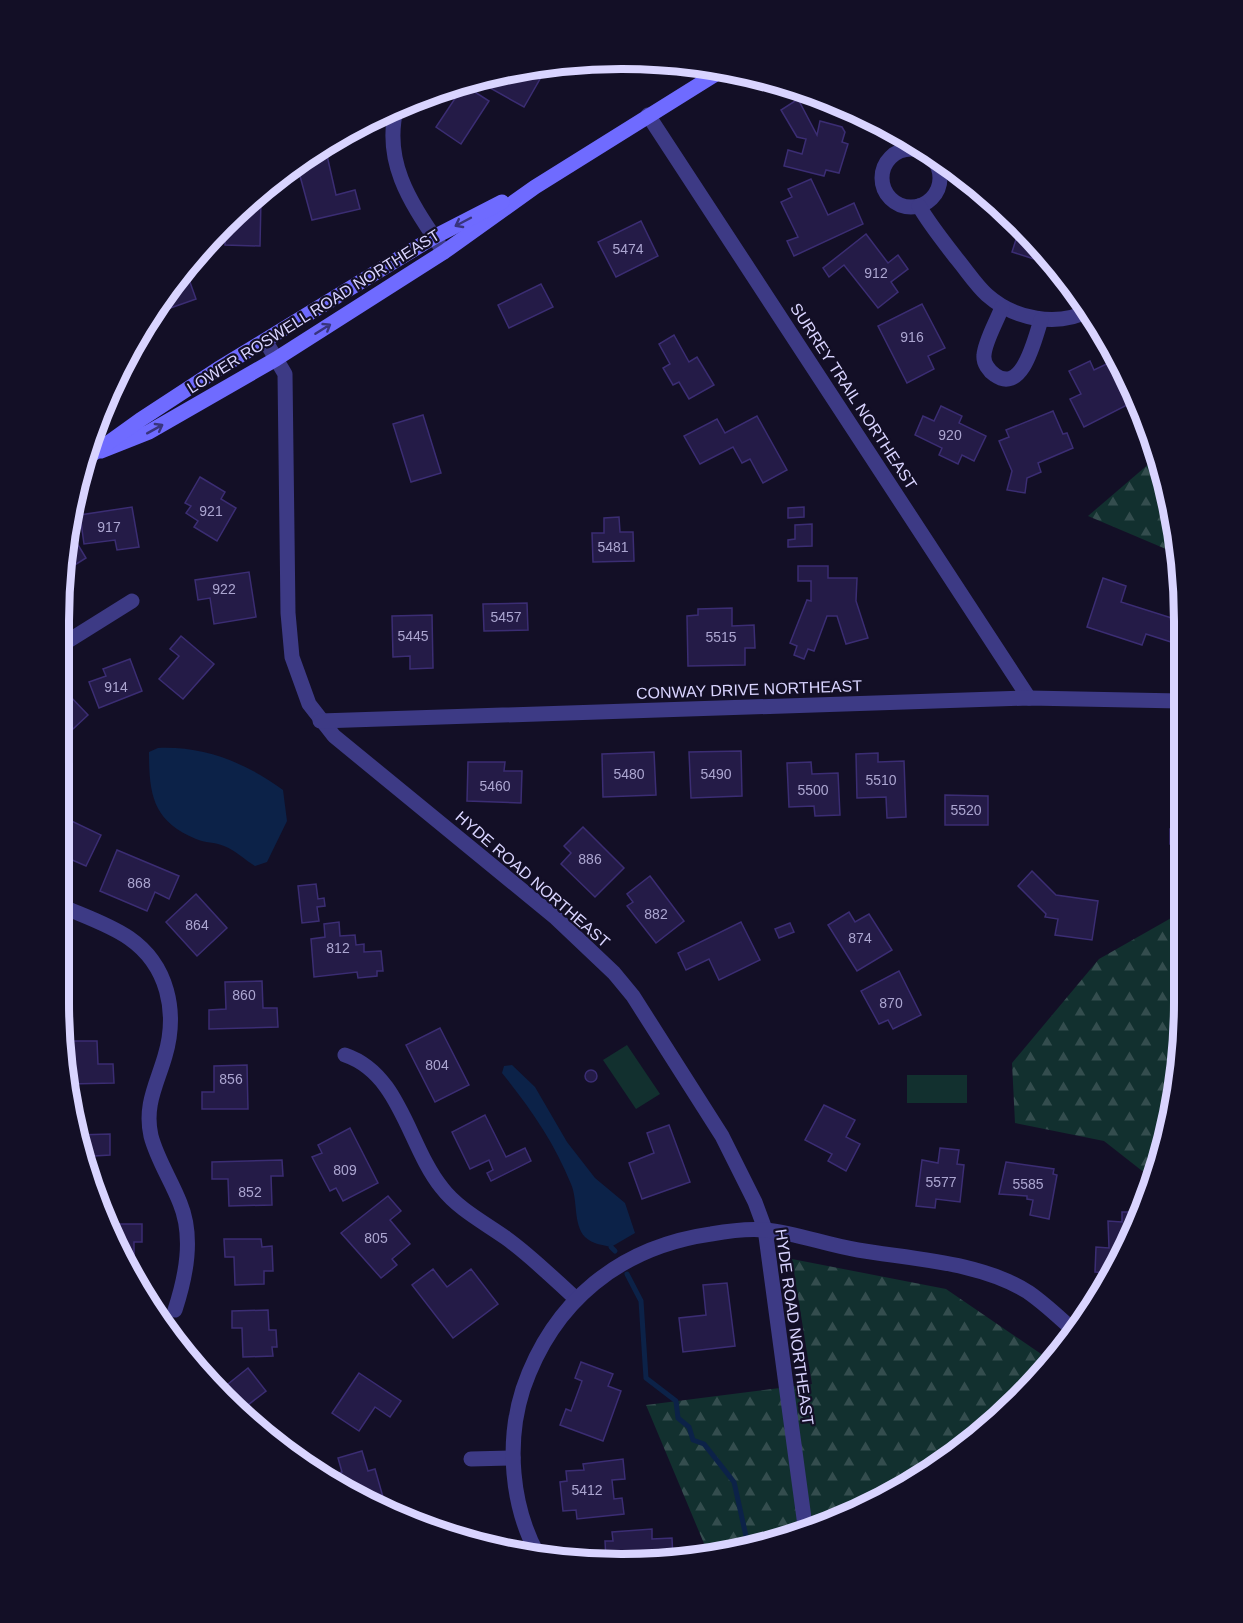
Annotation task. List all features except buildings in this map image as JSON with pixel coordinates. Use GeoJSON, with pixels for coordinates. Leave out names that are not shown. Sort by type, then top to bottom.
{"type":"FeatureCollection","features":[{"type":"Feature","properties":{"kind":"street","name":"LOWER ROSWELL ROAD NORTHEAST"},"geometry":{"type":"LineString","coordinates":[[95,454],[149,432],[276,359],[444,252],[535,187],[710,77]]}},
{"type":"Feature","properties":{"kind":"street","name":"SURREY TRAIL NORTHEAST"},"geometry":{"type":"LineString","coordinates":[[648,114],[1029,698]]}},
{"type":"Feature","properties":{"kind":"street"},"geometry":{"type":"LineString","coordinates":[[394,118],[392,131],[397,173],[407,195],[444,252]]}},
{"type":"Feature","properties":{"kind":"street","name":"LOWER ROSWELL ROAD NORTHEAST"},"geometry":{"type":"LineString","coordinates":[[101,451],[140,420],[434,237],[535,187]]}},
{"type":"Feature","properties":{"kind":"street"},"geometry":{"type":"LineString","coordinates":[[919,206],[929,223],[985,294],[1002,307],[1041,320],[1079,313]]}},
{"type":"Feature","properties":{"kind":"street"},"geometry":{"type":"LineString","coordinates":[[1002,307],[984,355],[986,367],[997,377],[1008,378],[1017,375],[1025,366],[1041,320]]}},
{"type":"Feature","properties":{"kind":"street","name":"HYDE ROAD NORTHEAST"},"geometry":{"type":"LineString","coordinates":[[266,342],[285,374],[288,613],[292,657],[300,684],[320,721],[334,736],[556,918],[614,973],[633,996],[722,1136],[755,1202],[765,1230],[805,1523]]}},
{"type":"Feature","properties":{"kind":"street"},"geometry":{"type":"LineString","coordinates":[[69,640],[132,601]]}},
{"type":"Feature","properties":{"kind":"street","name":"CONWAY DRIVE NORTHEAST"},"geometry":{"type":"LineString","coordinates":[[320,721],[1029,698],[1174,701]]}},
{"type":"Feature","properties":{"kind":"street"},"geometry":{"type":"LineString","coordinates":[[69,910],[128,937],[151,958],[166,985],[171,1029],[165,1056],[152,1090],[149,1120],[155,1149],[181,1203],[188,1231],[183,1286],[175,1310]]}},
{"type":"Feature","properties":{"kind":"street"},"geometry":{"type":"LineString","coordinates":[[345,1055],[362,1061],[385,1084],[443,1190],[463,1209],[508,1240],[575,1298]]}},
{"type":"Feature","properties":{"kind":"street"},"geometry":{"type":"LineString","coordinates":[[534,1546],[521,1515],[513,1458],[513,1429],[529,1372],[544,1342],[575,1298],[624,1262],[663,1244],[723,1232],[765,1230],[856,1250],[943,1263],[999,1279],[1027,1292],[1068,1326]]}},
{"type":"Feature","properties":{"kind":"street"},"geometry":{"type":"LineString","coordinates":[[471,1460],[513,1458]]}},
{"type":"Feature","properties":{"kind":"green space"},"geometry":{"type":"Polygon","coordinates":[[[1150,463],[1169,550],[1088,516],[1150,463]]]}},
{"type":"Feature","properties":{"kind":"green space"},"geometry":{"type":"Polygon","coordinates":[[[1174,916],[1173,1038],[1163,1109],[1146,1174],[1104,1141],[1015,1123],[1012,1063],[1099,959],[1174,916]]]}},
{"type":"Feature","properties":{"kind":"green space"},"geometry":{"type":"Polygon","coordinates":[[[627,1045],[660,1094],[636,1109],[603,1060],[627,1045]]]}},
{"type":"Feature","properties":{"kind":"green space"},"geometry":{"type":"Polygon","coordinates":[[[907,1075],[967,1075],[967,1103],[907,1103],[907,1075]]]}},
{"type":"Feature","properties":{"kind":"green space"},"geometry":{"type":"Polygon","coordinates":[[[792,1259],[946,1289],[1045,1356],[986,1417],[958,1440],[898,1480],[833,1512],[799,1525],[705,1547],[646,1405],[812,1384],[792,1259]]]}},
{"type":"Feature","properties":{"kind":"water"},"geometry":{"type":"Polygon","coordinates":[[[158,748],[192,750],[224,758],[240,764],[283,790],[287,821],[267,862],[255,866],[228,848],[196,839],[182,832],[162,815],[156,805],[150,781],[149,752],[158,748]]]}},
{"type":"Feature","properties":{"kind":"water"},"geometry":{"type":"Polygon","coordinates":[[[512,1065],[535,1087],[567,1142],[595,1178],[625,1203],[635,1233],[611,1247],[594,1243],[581,1232],[571,1184],[557,1154],[532,1112],[502,1073],[504,1066],[512,1065]]]}},
{"type":"Feature","properties":{"kind":"waterway"},"geometry":{"type":"LineString","coordinates":[[611,1247],[615,1251]]}},
{"type":"Feature","properties":{"kind":"waterway"},"geometry":{"type":"LineString","coordinates":[[627,1274],[641,1301],[646,1378],[676,1401],[678,1418],[689,1427],[693,1440],[704,1444],[734,1482],[747,1539]]}}]}
